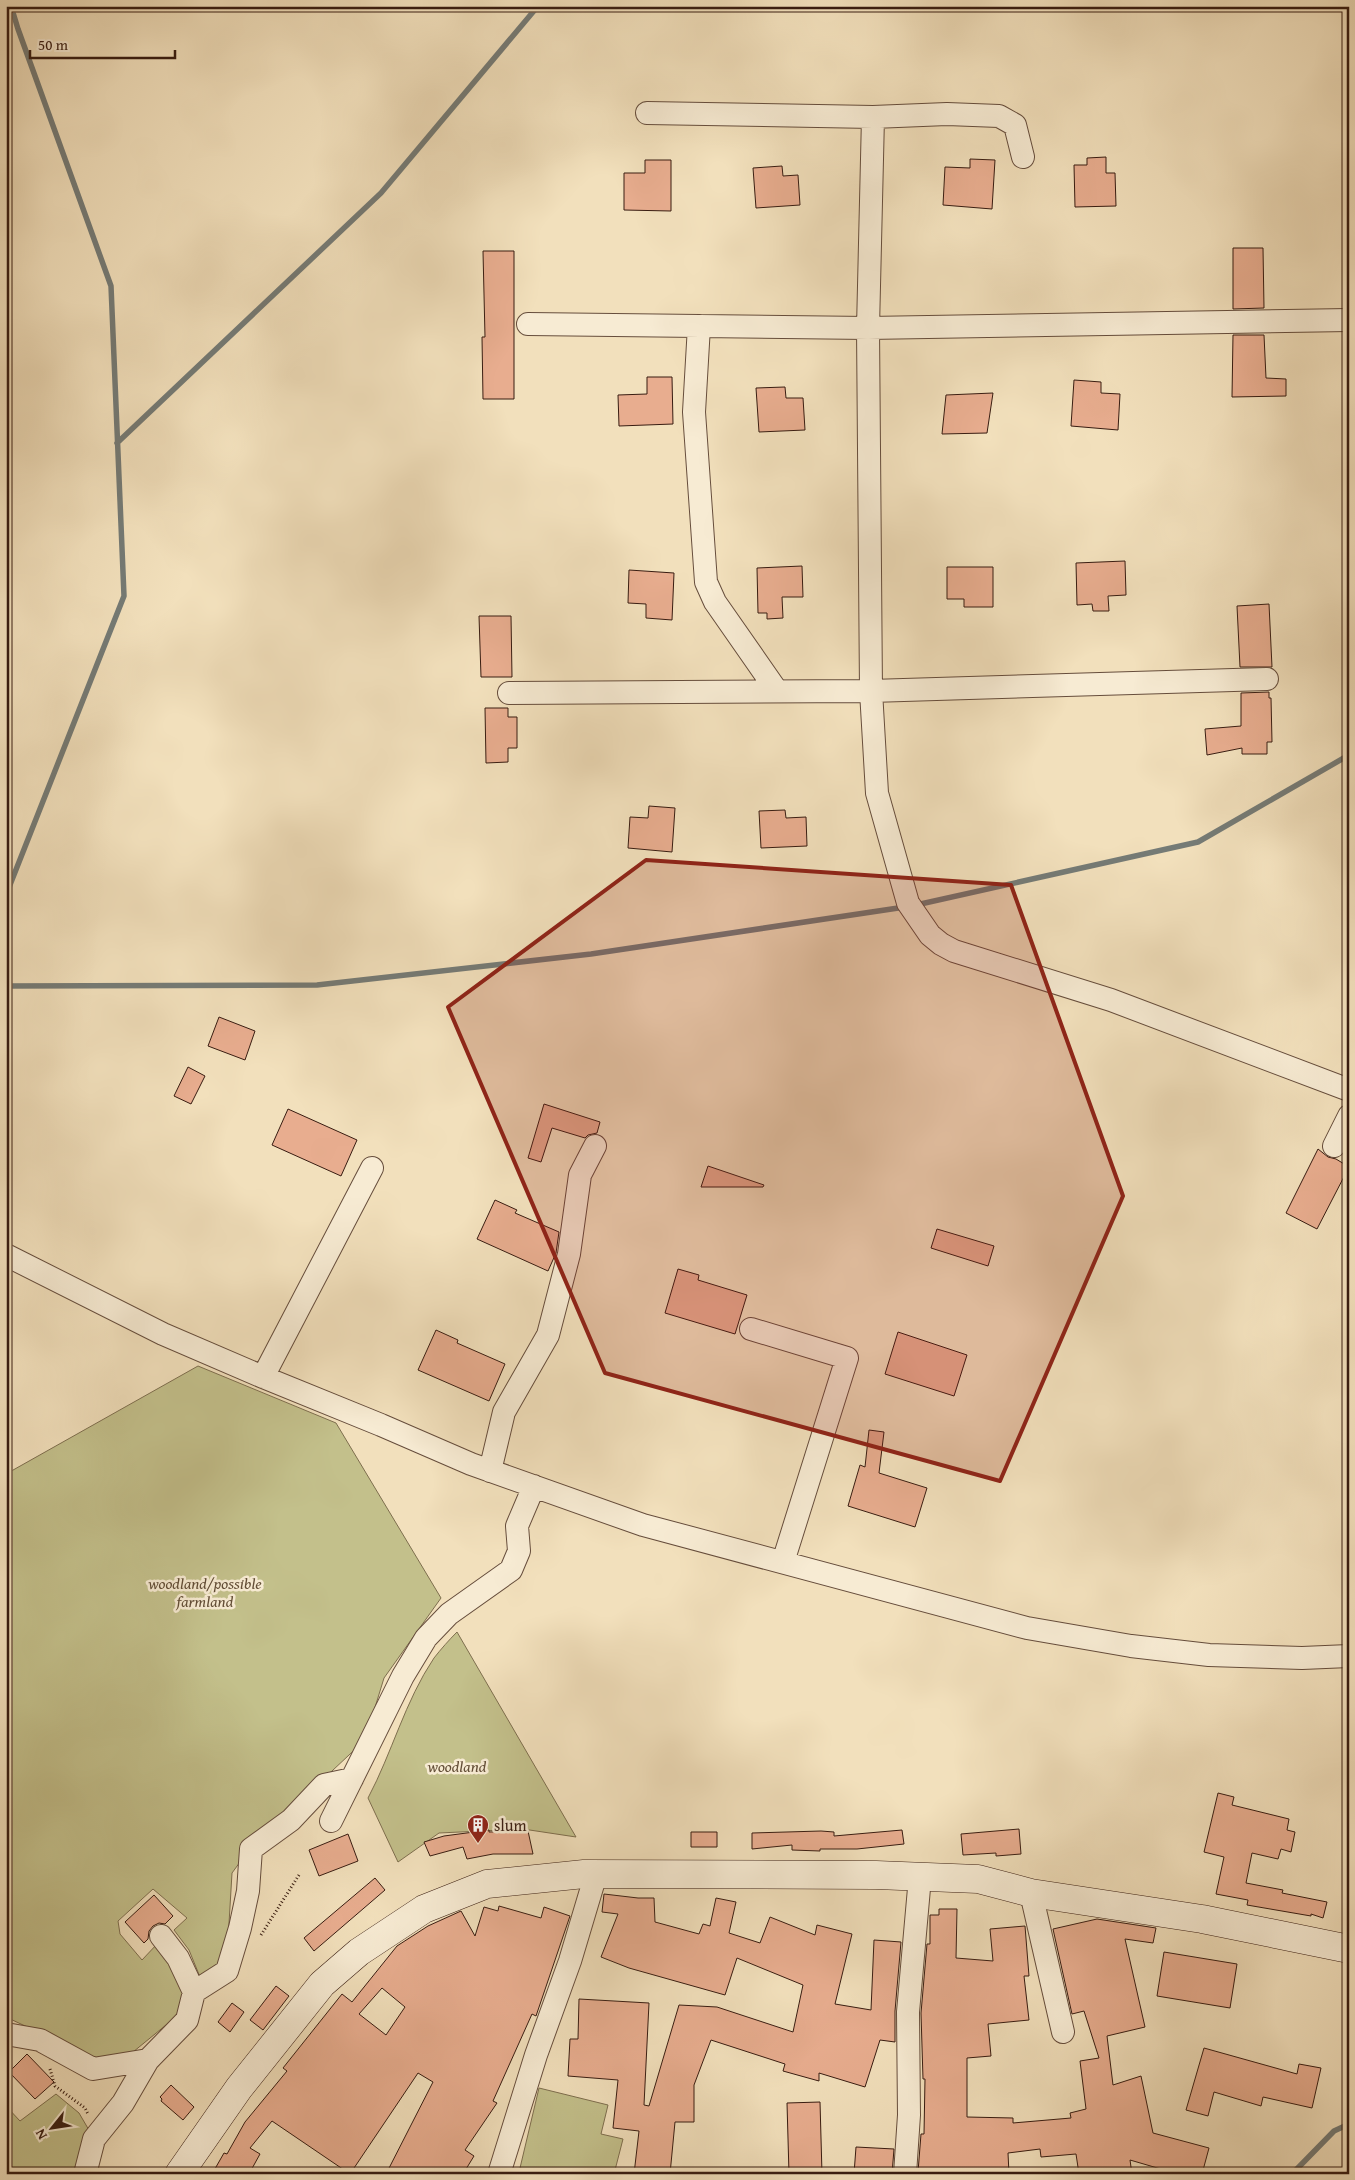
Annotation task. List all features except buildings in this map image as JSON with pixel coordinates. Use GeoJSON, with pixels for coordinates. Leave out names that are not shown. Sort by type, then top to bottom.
{"type":"FeatureCollection","features":[{"type":"Feature","properties":{"kind":"main road"},"geometry":{"type":"LineString","coordinates":[[179,2174],[239,2088],[322,1984],[358,1952],[424,1909],[487,1884],[596,1874],[978,1879],[1031,1893],[1202,1919],[1349,1949]]}},
{"type":"Feature","properties":{"kind":"street"},"geometry":{"type":"LineString","coordinates":[[647,113],[873,117],[947,114],[998,116],[1016,125],[1023,158]]}},
{"type":"Feature","properties":{"kind":"street"},"geometry":{"type":"LineString","coordinates":[[873,117],[868,328],[871,691],[877,793],[908,903],[930,935],[940,944],[954,951],[1111,1000],[1349,1090]]}},
{"type":"Feature","properties":{"kind":"street"},"geometry":{"type":"LineString","coordinates":[[528,324],[868,328],[1349,320]]}},
{"type":"Feature","properties":{"kind":"street"},"geometry":{"type":"LineString","coordinates":[[699,326],[694,412],[706,582],[715,602],[778,691]]}},
{"type":"Feature","properties":{"kind":"street"},"geometry":{"type":"LineString","coordinates":[[509,693],[871,691],[1267,679]]}},
{"type":"Feature","properties":{"kind":"street"},"geometry":{"type":"LineString","coordinates":[[1334,1146],[1349,1116]]}},
{"type":"Feature","properties":{"kind":"street"},"geometry":{"type":"LineString","coordinates":[[490,1471],[504,1412],[548,1335],[569,1254],[580,1175],[595,1146]]}},
{"type":"Feature","properties":{"kind":"street"},"geometry":{"type":"LineString","coordinates":[[263,1377],[372,1168]]}},
{"type":"Feature","properties":{"kind":"street"},"geometry":{"type":"LineString","coordinates":[[6,1255],[164,1334],[263,1377],[490,1471],[643,1525],[1027,1628],[1131,1646],[1210,1655],[1302,1658],[1349,1656]]}},
{"type":"Feature","properties":{"kind":"street"},"geometry":{"type":"LineString","coordinates":[[751,1329],[846,1358],[783,1562]]}},
{"type":"Feature","properties":{"kind":"street"},"geometry":{"type":"LineString","coordinates":[[331,1821],[403,1676],[426,1638],[450,1614],[511,1570],[519,1551],[517,1526],[534,1486]]}},
{"type":"Feature","properties":{"kind":"street"},"geometry":{"type":"LineString","coordinates":[[194,1992],[227,1971],[240,1928],[248,1891],[251,1849],[291,1820],[324,1785],[352,1779]]}},
{"type":"Feature","properties":{"kind":"street"},"geometry":{"type":"LineString","coordinates":[[499,2174],[536,2055],[570,1961],[596,1874]]}},
{"type":"Feature","properties":{"kind":"street"},"geometry":{"type":"LineString","coordinates":[[905,2174],[909,2115],[908,2012],[920,1877]]}},
{"type":"Feature","properties":{"kind":"street"},"geometry":{"type":"LineString","coordinates":[[1031,1893],[1064,2032]]}},
{"type":"Feature","properties":{"kind":"street"},"geometry":{"type":"LineString","coordinates":[[85,2174],[94,2139],[98,2132],[123,2103],[148,2060],[187,2020],[194,1992],[178,1958],[161,1936]]}},
{"type":"Feature","properties":{"kind":"street"},"geometry":{"type":"LineString","coordinates":[[6,2034],[40,2040],[93,2069],[148,2060]]}},
{"type":"Feature","properties":{"kind":"path"},"geometry":{"type":"LineString","coordinates":[[258,1940],[299,1875]]}},
{"type":"Feature","properties":{"kind":"path"},"geometry":{"type":"LineString","coordinates":[[40,2040],[55,2086],[85,2108],[98,2132]]}},
{"type":"Feature","properties":{"kind":"highlighted area"},"geometry":{"type":"Polygon","coordinates":[[[646,860],[1011,885],[1123,1196],[1000,1481],[605,1373],[448,1007],[646,860]]]}},
{"type":"Feature","properties":{"kind":"green space","name":"woodland/possible farmland"},"geometry":{"type":"Polygon","coordinates":[[[198,1366],[336,1423],[441,1598],[384,1678],[365,1740],[251,1847],[232,1873],[227,1957],[200,1977],[189,1950],[174,1930],[187,1918],[153,1889],[118,1921],[120,1934],[142,1960],[158,1943],[188,1988],[177,2016],[122,2061],[108,2065],[6,2017],[6,1474],[198,1366]]]}},
{"type":"Feature","properties":{"kind":"green space","name":"woodland"},"geometry":{"type":"Polygon","coordinates":[[[457,1632],[576,1837],[523,1829],[439,1833],[398,1862],[368,1798],[424,1675],[434,1658],[457,1632]]]}},
{"type":"Feature","properties":{"kind":"green space"},"geometry":{"type":"Polygon","coordinates":[[[539,2088],[608,2105],[601,2134],[623,2139],[614,2174],[543,2174],[520,2168],[539,2088]]]}},
{"type":"Feature","properties":{"kind":"green space"},"geometry":{"type":"Polygon","coordinates":[[[56,2094],[79,2113],[93,2137],[77,2174],[6,2174],[6,2106],[20,2121],[56,2094]]]}},
{"type":"Feature","properties":{"kind":"waterway"},"geometry":{"type":"LineString","coordinates":[[6,895],[124,596],[111,286],[11,6]]}},
{"type":"Feature","properties":{"kind":"waterway"},"geometry":{"type":"LineString","coordinates":[[117,443],[381,193],[538,6]]}},
{"type":"Feature","properties":{"kind":"waterway"},"geometry":{"type":"LineString","coordinates":[[916,905],[1198,842],[1349,755]]}},
{"type":"Feature","properties":{"kind":"waterway"},"geometry":{"type":"LineString","coordinates":[[6,986],[317,985],[591,954],[905,907]]}},
{"type":"Feature","properties":{"kind":"waterway"},"geometry":{"type":"LineString","coordinates":[[1292,2174],[1334,2131],[1349,2124]]}},
{"type":"Feature","properties":{"kind":"place","name":"slum"},"geometry":{"type":"Point","coordinates":[478,1844]}}]}
